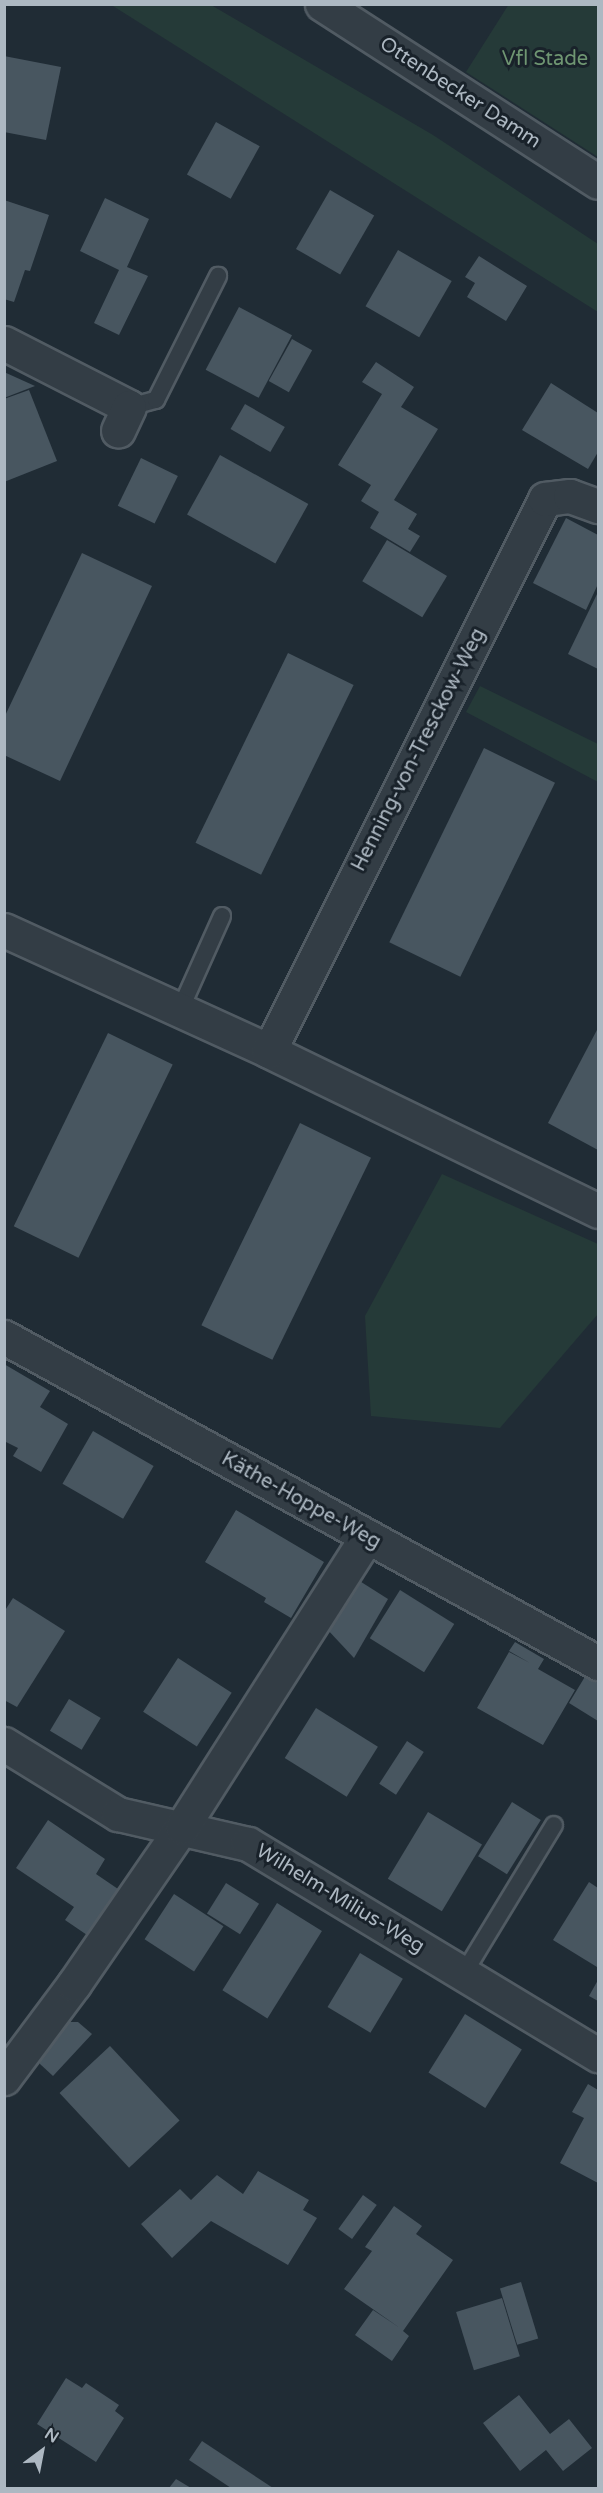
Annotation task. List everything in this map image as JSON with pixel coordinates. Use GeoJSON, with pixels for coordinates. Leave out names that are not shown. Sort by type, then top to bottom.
{"type":"FeatureCollection","features":[{"type":"Feature","properties":{"kind":"street","name":"Ottenbecker Damm"},"geometry":{"type":"LineString","coordinates":[[322,4],[598,182]]}},
{"type":"Feature","properties":{"kind":"street"},"geometry":{"type":"LineString","coordinates":[[4,343],[124,419]]}},
{"type":"Feature","properties":{"kind":"street","name":"Henning-von-Tresckow-Weg"},"geometry":{"type":"LineString","coordinates":[[269,1051],[545,499],[570,496],[598,506]]}},
{"type":"Feature","properties":{"kind":"street"},"geometry":{"type":"LineString","coordinates":[[4,930],[269,1051],[598,1211]]}},
{"type":"Feature","properties":{"kind":"street","name":"Käthe-Hoppe-Weg"},"geometry":{"type":"LineString","coordinates":[[4,1337],[598,1663]]}},
{"type":"Feature","properties":{"kind":"street"},"geometry":{"type":"LineString","coordinates":[[4,2078],[74,1984],[182,1827],[367,1537]]}},
{"type":"Feature","properties":{"kind":"street","name":"Wilhelm-Milius-Weg"},"geometry":{"type":"LineString","coordinates":[[8,1753],[118,1814],[248,1844],[598,2055]]}},
{"type":"Feature","properties":{"kind":"lane"},"geometry":{"type":"LineString","coordinates":[[124,419],[156,400],[218,276]]}},
{"type":"Feature","properties":{"kind":"lane"},"geometry":{"type":"LineString","coordinates":[[180,1010],[222,916]]}},
{"type":"Feature","properties":{"kind":"lane"},"geometry":{"type":"LineString","coordinates":[[464,1973],[554,1825]]}},
{"type":"Feature","properties":{"kind":"green space","name":"Vfl Stade"},"geometry":{"type":"Polygon","coordinates":[[[509,4],[598,5],[598,157],[466,72],[509,4]]]}},
{"type":"Feature","properties":{"kind":"green space"},"geometry":{"type":"Polygon","coordinates":[[[91,5],[211,5],[433,135],[598,244],[598,312],[113,6],[91,5]]]}},
{"type":"Feature","properties":{"kind":"green space"},"geometry":{"type":"Polygon","coordinates":[[[480,686],[598,744],[598,782],[466,712],[480,686]]]}},
{"type":"Feature","properties":{"kind":"green space"},"geometry":{"type":"Polygon","coordinates":[[[442,1174],[598,1244],[598,1314],[500,1428],[371,1416],[365,1316],[442,1174]]]}},
{"type":"Feature","properties":{"kind":"building"},"geometry":{"type":"Polygon","coordinates":[[[4,56],[61,67],[46,140],[4,132],[4,56]]]}},
{"type":"Feature","properties":{"kind":"building"},"geometry":{"type":"Polygon","coordinates":[[[216,122],[260,146],[231,199],[187,174],[216,122]]]}},
{"type":"Feature","properties":{"kind":"building"},"geometry":{"type":"Polygon","coordinates":[[[330,190],[374,216],[340,274],[296,249],[330,190]]]}},
{"type":"Feature","properties":{"kind":"building"},"geometry":{"type":"Polygon","coordinates":[[[105,198],[149,219],[127,267],[148,276],[119,335],[94,323],[119,270],[80,251],[105,198]]]}},
{"type":"Feature","properties":{"kind":"building"},"geometry":{"type":"Polygon","coordinates":[[[4,200],[49,215],[30,271],[25,270],[14,302],[4,299],[4,200]]]}},
{"type":"Feature","properties":{"kind":"building"},"geometry":{"type":"Polygon","coordinates":[[[398,250],[452,281],[419,337],[366,306],[398,250]]]}},
{"type":"Feature","properties":{"kind":"building"},"geometry":{"type":"Polygon","coordinates":[[[479,256],[527,286],[506,321],[467,297],[475,283],[465,277],[479,256]]]}},
{"type":"Feature","properties":{"kind":"building"},"geometry":{"type":"Polygon","coordinates":[[[239,307],[292,335],[259,398],[206,370],[239,307]]]}},
{"type":"Feature","properties":{"kind":"building"},"geometry":{"type":"Polygon","coordinates":[[[292,339],[312,350],[289,392],[269,381],[292,339]]]}},
{"type":"Feature","properties":{"kind":"building"},"geometry":{"type":"Polygon","coordinates":[[[376,362],[414,387],[401,407],[438,429],[394,500],[417,514],[408,529],[420,536],[410,552],[370,528],[379,512],[361,501],[371,485],[338,465],[382,394],[362,382],[376,362]]]}},
{"type":"Feature","properties":{"kind":"building"},"geometry":{"type":"Polygon","coordinates":[[[4,372],[35,386],[4,398],[4,372]]]}},
{"type":"Feature","properties":{"kind":"building"},"geometry":{"type":"Polygon","coordinates":[[[551,383],[598,413],[598,452],[588,469],[522,430],[551,383]]]}},
{"type":"Feature","properties":{"kind":"building"},"geometry":{"type":"Polygon","coordinates":[[[29,390],[57,461],[4,482],[4,399],[29,390]]]}},
{"type":"Feature","properties":{"kind":"building"},"geometry":{"type":"Polygon","coordinates":[[[245,404],[285,427],[270,452],[230,429],[245,404]]]}},
{"type":"Feature","properties":{"kind":"building"},"geometry":{"type":"Polygon","coordinates":[[[220,455],[308,504],[275,563],[187,514],[220,455]]]}},
{"type":"Feature","properties":{"kind":"building"},"geometry":{"type":"Polygon","coordinates":[[[141,458],[178,476],[155,524],[118,506],[141,458]]]}},
{"type":"Feature","properties":{"kind":"building"},"geometry":{"type":"Polygon","coordinates":[[[566,518],[598,535],[598,584],[586,610],[533,583],[566,518]]]}},
{"type":"Feature","properties":{"kind":"building"},"geometry":{"type":"Polygon","coordinates":[[[387,540],[447,576],[422,617],[362,581],[387,540]]]}},
{"type":"Feature","properties":{"kind":"building"},"geometry":{"type":"Polygon","coordinates":[[[82,553],[152,586],[60,781],[4,755],[4,718],[82,553]]]}},
{"type":"Feature","properties":{"kind":"building"},"geometry":{"type":"Polygon","coordinates":[[[598,592],[598,669],[568,654],[598,592]]]}},
{"type":"Feature","properties":{"kind":"building"},"geometry":{"type":"Polygon","coordinates":[[[288,653],[354,685],[261,875],[196,843],[288,653]]]}},
{"type":"Feature","properties":{"kind":"building"},"geometry":{"type":"Polygon","coordinates":[[[484,748],[555,783],[460,977],[389,942],[484,748]]]}},
{"type":"Feature","properties":{"kind":"building"},"geometry":{"type":"Polygon","coordinates":[[[598,1028],[598,1150],[548,1123],[598,1028]]]}},
{"type":"Feature","properties":{"kind":"building"},"geometry":{"type":"Polygon","coordinates":[[[108,1033],[173,1065],[78,1258],[14,1226],[108,1033]]]}},
{"type":"Feature","properties":{"kind":"building"},"geometry":{"type":"Polygon","coordinates":[[[300,1123],[371,1158],[272,1360],[201,1325],[300,1123]]]}},
{"type":"Feature","properties":{"kind":"building"},"geometry":{"type":"Polygon","coordinates":[[[4,1364],[50,1391],[40,1407],[68,1424],[41,1472],[13,1456],[18,1448],[4,1441],[4,1364]]]}},
{"type":"Feature","properties":{"kind":"building"},"geometry":{"type":"Polygon","coordinates":[[[93,1431],[154,1466],[123,1519],[62,1484],[93,1431]]]}},
{"type":"Feature","properties":{"kind":"building"},"geometry":{"type":"Polygon","coordinates":[[[236,1510],[324,1562],[291,1618],[264,1602],[266,1598],[205,1562],[236,1510]]]}},
{"type":"Feature","properties":{"kind":"building"},"geometry":{"type":"Polygon","coordinates":[[[358,1580],[388,1599],[354,1658],[326,1628],[358,1580]]]}},
{"type":"Feature","properties":{"kind":"building"},"geometry":{"type":"Polygon","coordinates":[[[400,1590],[454,1624],[424,1672],[370,1638],[400,1590]]]}},
{"type":"Feature","properties":{"kind":"building"},"geometry":{"type":"Polygon","coordinates":[[[13,1598],[65,1631],[17,1707],[4,1700],[4,1612],[13,1598]]]}},
{"type":"Feature","properties":{"kind":"building"},"geometry":{"type":"Polygon","coordinates":[[[515,1642],[544,1659],[538,1669],[575,1690],[543,1745],[477,1708],[509,1652],[530,1663],[509,1651],[515,1642]]]}},
{"type":"Feature","properties":{"kind":"building"},"geometry":{"type":"Polygon","coordinates":[[[178,1658],[232,1693],[197,1747],[143,1712],[178,1658]]]}},
{"type":"Feature","properties":{"kind":"building"},"geometry":{"type":"Polygon","coordinates":[[[586,1675],[598,1683],[598,1721],[569,1703],[586,1675]]]}},
{"type":"Feature","properties":{"kind":"building"},"geometry":{"type":"Polygon","coordinates":[[[69,1699],[101,1718],[82,1750],[50,1731],[69,1699]]]}},
{"type":"Feature","properties":{"kind":"building"},"geometry":{"type":"Polygon","coordinates":[[[316,1708],[378,1747],[347,1797],[285,1758],[316,1708]]]}},
{"type":"Feature","properties":{"kind":"building"},"geometry":{"type":"Polygon","coordinates":[[[407,1741],[424,1752],[396,1795],[379,1784],[407,1741]]]}},
{"type":"Feature","properties":{"kind":"building"},"geometry":{"type":"Polygon","coordinates":[[[512,1802],[541,1820],[507,1874],[478,1856],[512,1802]]]}},
{"type":"Feature","properties":{"kind":"building"},"geometry":{"type":"Polygon","coordinates":[[[428,1812],[482,1844],[442,1911],[388,1879],[428,1812]]]}},
{"type":"Feature","properties":{"kind":"building"},"geometry":{"type":"Polygon","coordinates":[[[48,1820],[105,1859],[96,1874],[118,1889],[87,1935],[65,1920],[74,1907],[16,1868],[48,1820]]]}},
{"type":"Feature","properties":{"kind":"building"},"geometry":{"type":"Polygon","coordinates":[[[589,1882],[598,1888],[597,1967],[553,1940],[589,1882]]]}},
{"type":"Feature","properties":{"kind":"building"},"geometry":{"type":"Polygon","coordinates":[[[226,1883],[259,1904],[240,1934],[207,1914],[226,1883]]]}},
{"type":"Feature","properties":{"kind":"building"},"geometry":{"type":"Polygon","coordinates":[[[174,1894],[223,1926],[194,1971],[145,1939],[174,1894]]]}},
{"type":"Feature","properties":{"kind":"building"},"geometry":{"type":"Polygon","coordinates":[[[277,1903],[322,1931],[267,2018],[222,1990],[277,1903]]]}},
{"type":"Feature","properties":{"kind":"building"},"geometry":{"type":"Polygon","coordinates":[[[360,1953],[403,1979],[370,2033],[328,2007],[360,1953]]]}},
{"type":"Feature","properties":{"kind":"building"},"geometry":{"type":"Polygon","coordinates":[[[598,1980],[598,2001],[589,1996],[598,1980]]]}},
{"type":"Feature","properties":{"kind":"building"},"geometry":{"type":"Polygon","coordinates":[[[465,2014],[522,2050],[485,2108],[428,2073],[465,2014]]]}},
{"type":"Feature","properties":{"kind":"building"},"geometry":{"type":"Polygon","coordinates":[[[68,2022],[78,2022],[92,2034],[53,2076],[40,2064],[38,2055],[68,2022]]]}},
{"type":"Feature","properties":{"kind":"building"},"geometry":{"type":"Polygon","coordinates":[[[110,2046],[180,2121],[129,2168],[60,2093],[110,2046]]]}},
{"type":"Feature","properties":{"kind":"building"},"geometry":{"type":"Polygon","coordinates":[[[588,2084],[598,2090],[598,2183],[560,2163],[584,2118],[572,2112],[588,2084]]]}},
{"type":"Feature","properties":{"kind":"building"},"geometry":{"type":"Polygon","coordinates":[[[258,2171],[309,2200],[303,2210],[317,2218],[288,2265],[211,2221],[172,2258],[141,2224],[180,2189],[191,2200],[217,2175],[243,2194],[258,2171]]]}},
{"type":"Feature","properties":{"kind":"building"},"geometry":{"type":"Polygon","coordinates":[[[363,2195],[377,2205],[352,2239],[338,2229],[363,2195]]]}},
{"type":"Feature","properties":{"kind":"building"},"geometry":{"type":"Polygon","coordinates":[[[394,2206],[422,2226],[416,2234],[453,2260],[403,2331],[409,2336],[392,2361],[355,2335],[373,2310],[400,2328],[344,2289],[372,2251],[365,2247],[394,2206]]]}},
{"type":"Feature","properties":{"kind":"building"},"geometry":{"type":"Polygon","coordinates":[[[521,2282],[538,2338],[517,2345],[500,2288],[521,2282]]]}},
{"type":"Feature","properties":{"kind":"building"},"geometry":{"type":"Polygon","coordinates":[[[502,2298],[520,2356],[474,2370],[456,2312],[502,2298]]]}},
{"type":"Feature","properties":{"kind":"building"},"geometry":{"type":"Polygon","coordinates":[[[66,2378],[82,2388],[86,2383],[119,2405],[115,2411],[124,2418],[96,2462],[37,2424],[66,2378]]]}},
{"type":"Feature","properties":{"kind":"building"},"geometry":{"type":"Polygon","coordinates":[[[519,2395],[550,2434],[569,2419],[592,2448],[563,2471],[546,2450],[520,2471],[483,2423],[519,2395]]]}},
{"type":"Feature","properties":{"kind":"building"},"geometry":{"type":"Polygon","coordinates":[[[202,2441],[273,2488],[231,2488],[189,2460],[202,2441]]]}},
{"type":"Feature","properties":{"kind":"building"},"geometry":{"type":"Polygon","coordinates":[[[176,2479],[191,2488],[169,2488],[176,2479]]]}}]}
